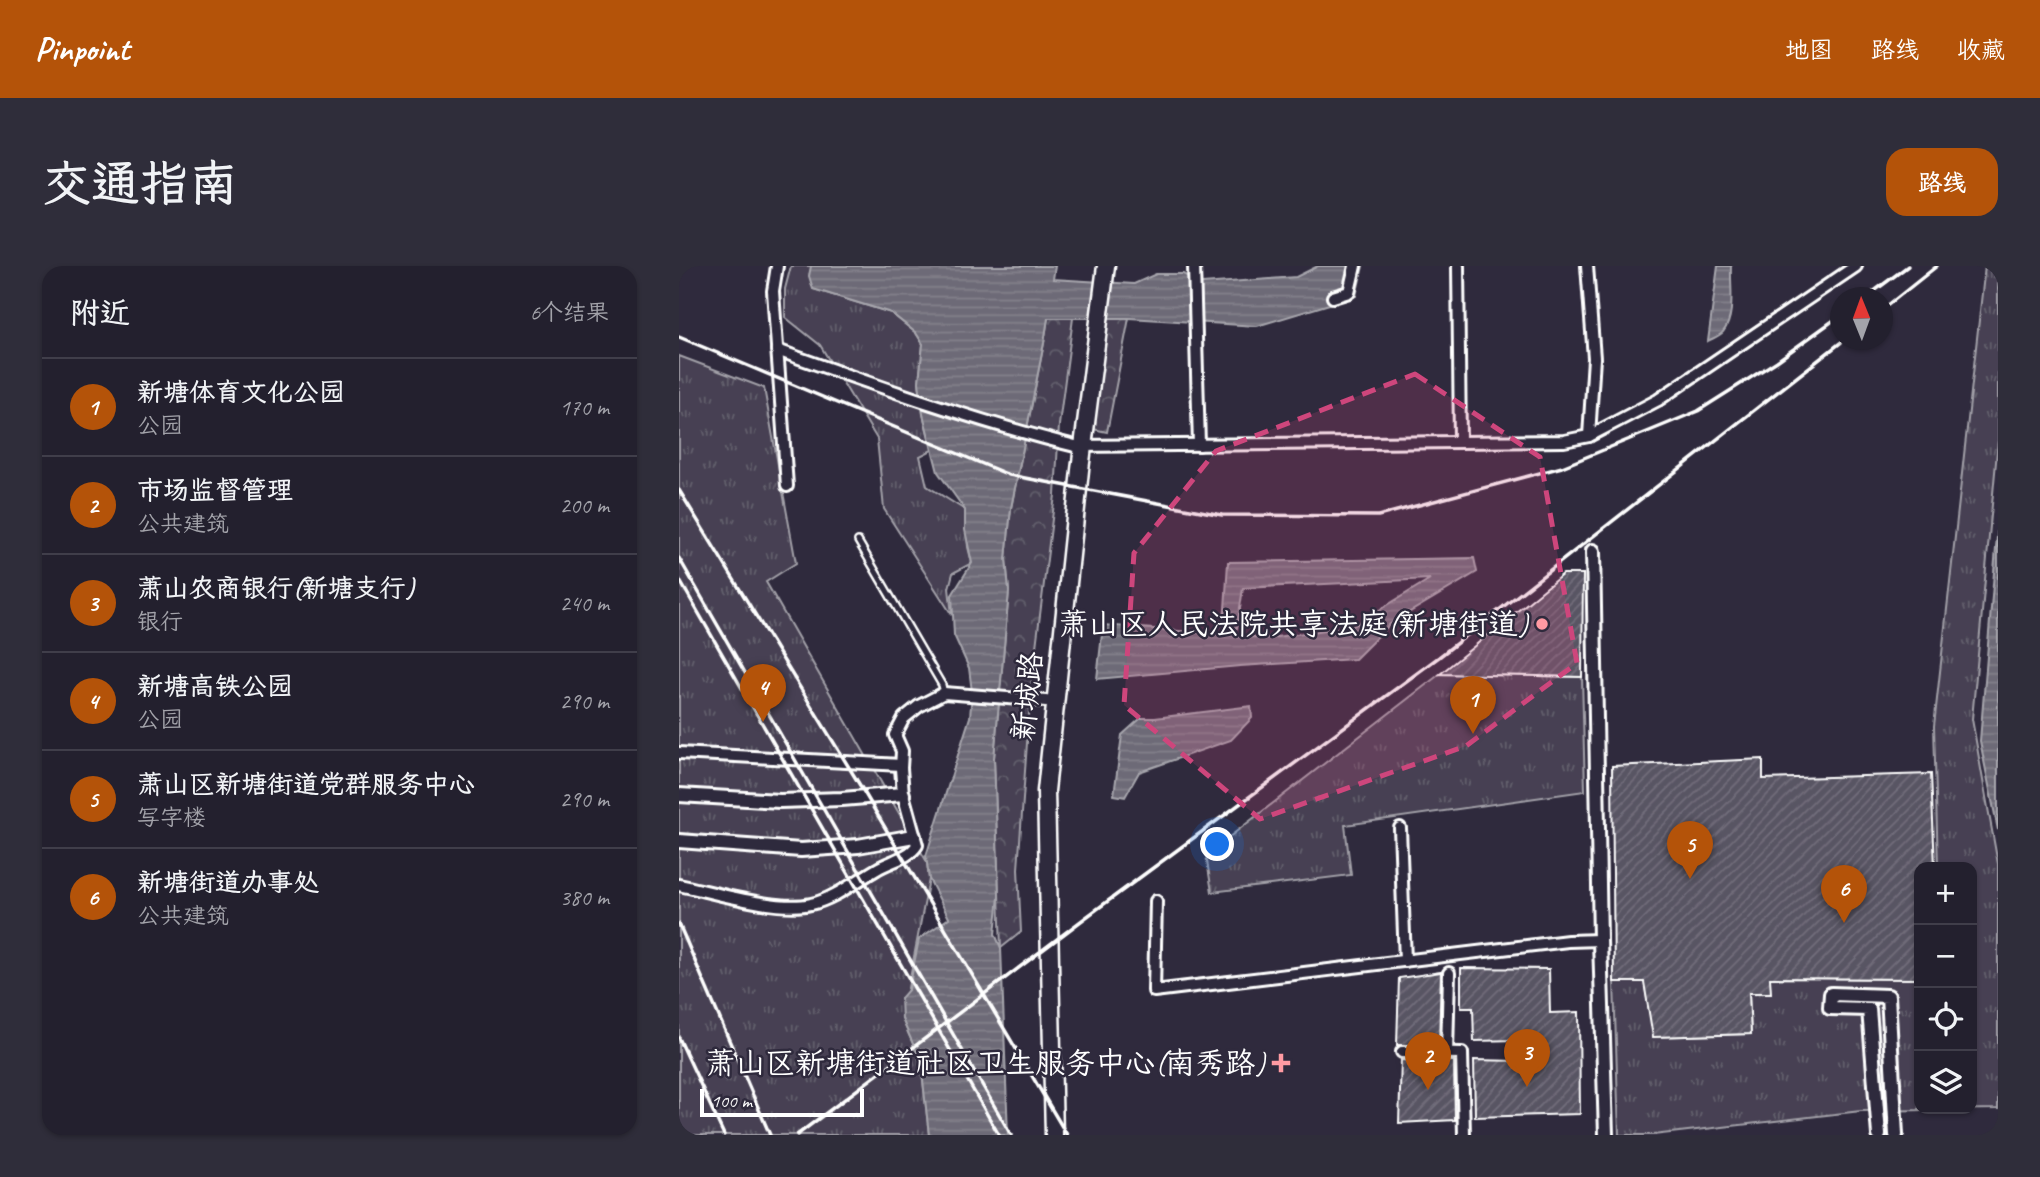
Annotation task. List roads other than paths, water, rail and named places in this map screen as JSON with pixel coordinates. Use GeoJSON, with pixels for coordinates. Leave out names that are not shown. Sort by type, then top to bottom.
{"type":"FeatureCollection","features":[{"type":"Feature","properties":{"kind":"main road","name":"新城路"},"geometry":{"type":"LineString","coordinates":[[1053,1135],[1046,791],[1098,266]]}},
{"type":"Feature","properties":{"kind":"main road","name":"新城路"},"geometry":{"type":"LineString","coordinates":[[1045,1135],[1037,790],[1079,446],[1106,266]]}},
{"type":"Feature","properties":{"kind":"street"},"geometry":{"type":"LineString","coordinates":[[777,266],[773,291],[787,486]]}},
{"type":"Feature","properties":{"kind":"street"},"geometry":{"type":"LineString","coordinates":[[1194,266],[1199,445]]}},
{"type":"Feature","properties":{"kind":"street"},"geometry":{"type":"LineString","coordinates":[[1333,297],[1349,292],[1355,266]]}},
{"type":"Feature","properties":{"kind":"street"},"geometry":{"type":"LineString","coordinates":[[1458,266],[1460,442]]}},
{"type":"Feature","properties":{"kind":"street"},"geometry":{"type":"LineString","coordinates":[[1587,266],[1594,358],[1589,436]]}},
{"type":"Feature","properties":{"kind":"street"},"geometry":{"type":"LineString","coordinates":[[777,350],[880,387],[1042,438],[1079,446],[1564,441],[1589,436],[1658,401],[1856,266]]}},
{"type":"Feature","properties":{"kind":"street"},"geometry":{"type":"LineString","coordinates":[[1593,551],[1606,1135]]}},
{"type":"Feature","properties":{"kind":"street"},"geometry":{"type":"LineString","coordinates":[[679,885],[793,907],[825,899],[913,852],[917,845],[903,794],[902,751],[895,735],[904,718],[919,706],[944,693],[1046,701]]}},
{"type":"Feature","properties":{"kind":"street"},"geometry":{"type":"LineString","coordinates":[[679,753],[901,765]]}},
{"type":"Feature","properties":{"kind":"street"},"geometry":{"type":"LineString","coordinates":[[679,794],[781,801],[903,794]]}},
{"type":"Feature","properties":{"kind":"street"},"geometry":{"type":"LineString","coordinates":[[1400,828],[1405,961]]}},
{"type":"Feature","properties":{"kind":"street"},"geometry":{"type":"LineString","coordinates":[[679,841],[801,850],[858,846],[914,836]]}},
{"type":"Feature","properties":{"kind":"street"},"geometry":{"type":"LineString","coordinates":[[1156,901],[1154,991],[1568,941],[1600,940]]}},
{"type":"Feature","properties":{"kind":"street"},"geometry":{"type":"LineString","coordinates":[[1447,1053],[1449,973]]}},
{"type":"Feature","properties":{"kind":"street"},"geometry":{"type":"LineString","coordinates":[[1879,1135],[1869,1009],[1830,1008],[1831,994],[1888,996],[1896,1135]]}},
{"type":"Feature","properties":{"kind":"street"},"geometry":{"type":"LineString","coordinates":[[1402,1052],[1462,1053],[1464,1135]]}},
{"type":"Feature","properties":{"kind":"lane"},"geometry":{"type":"LineString","coordinates":[[858,541],[942,685],[944,693]]}},
{"type":"Feature","properties":{"kind":"railway"},"geometry":{"type":"LineString","coordinates":[[1880,287],[1908,266]]}},
{"type":"Feature","properties":{"kind":"railway"},"geometry":{"type":"LineString","coordinates":[[1893,301],[1937,266]]}},
{"type":"Feature","properties":{"kind":"railway"},"geometry":{"type":"LineString","coordinates":[[679,337],[1009,475],[1222,515],[1378,516],[1562,467],[1698,411],[1777,361],[1830,323]]}},
{"type":"Feature","properties":{"kind":"railway"},"geometry":{"type":"LineString","coordinates":[[797,1135],[1439,657],[1831,350]]}},
{"type":"Feature","properties":{"kind":"railway"},"geometry":{"type":"LineString","coordinates":[[679,490],[861,787],[1067,1135]]}},
{"type":"Feature","properties":{"kind":"railway"},"geometry":{"type":"LineString","coordinates":[[679,558],[1011,1135]]}},
{"type":"Feature","properties":{"kind":"railway"},"geometry":{"type":"LineString","coordinates":[[679,579],[999,1135]]}},
{"type":"Feature","properties":{"kind":"railway"},"geometry":{"type":"LineString","coordinates":[[679,924],[770,1135]]}},
{"type":"Feature","properties":{"kind":"railway"},"geometry":{"type":"LineString","coordinates":[[679,1038],[724,1135]]}},
{"type":"Feature","properties":{"kind":"place","name":"萧山区人民法院共享法庭(新塘街道)"},"geometry":{"type":"Point","coordinates":[1542,624]}},
{"type":"Feature","properties":{"kind":"place","name":"新塘高铁公园"},"geometry":{"type":"Point","coordinates":[763,722]}},
{"type":"Feature","properties":{"kind":"place","name":"新塘体育文化公园"},"geometry":{"type":"Point","coordinates":[1473,734]}},
{"type":"Feature","properties":{"kind":"place","name":"萧山区新塘街道党群服务中心"},"geometry":{"type":"Point","coordinates":[1690,879]}},
{"type":"Feature","properties":{"kind":"place","name":"新塘街道办事处"},"geometry":{"type":"Point","coordinates":[1844,923]}},
{"type":"Feature","properties":{"kind":"place","name":"萧山区新塘街道社区卫生服务中心(南秀路)"},"geometry":{"type":"Point","coordinates":[1281,1063]}},
{"type":"Feature","properties":{"kind":"place","name":"萧山农商银行(新塘支行)"},"geometry":{"type":"Point","coordinates":[1527,1087]}},
{"type":"Feature","properties":{"kind":"place","name":"市场监督管理"},"geometry":{"type":"Point","coordinates":[1428,1090]}}]}
